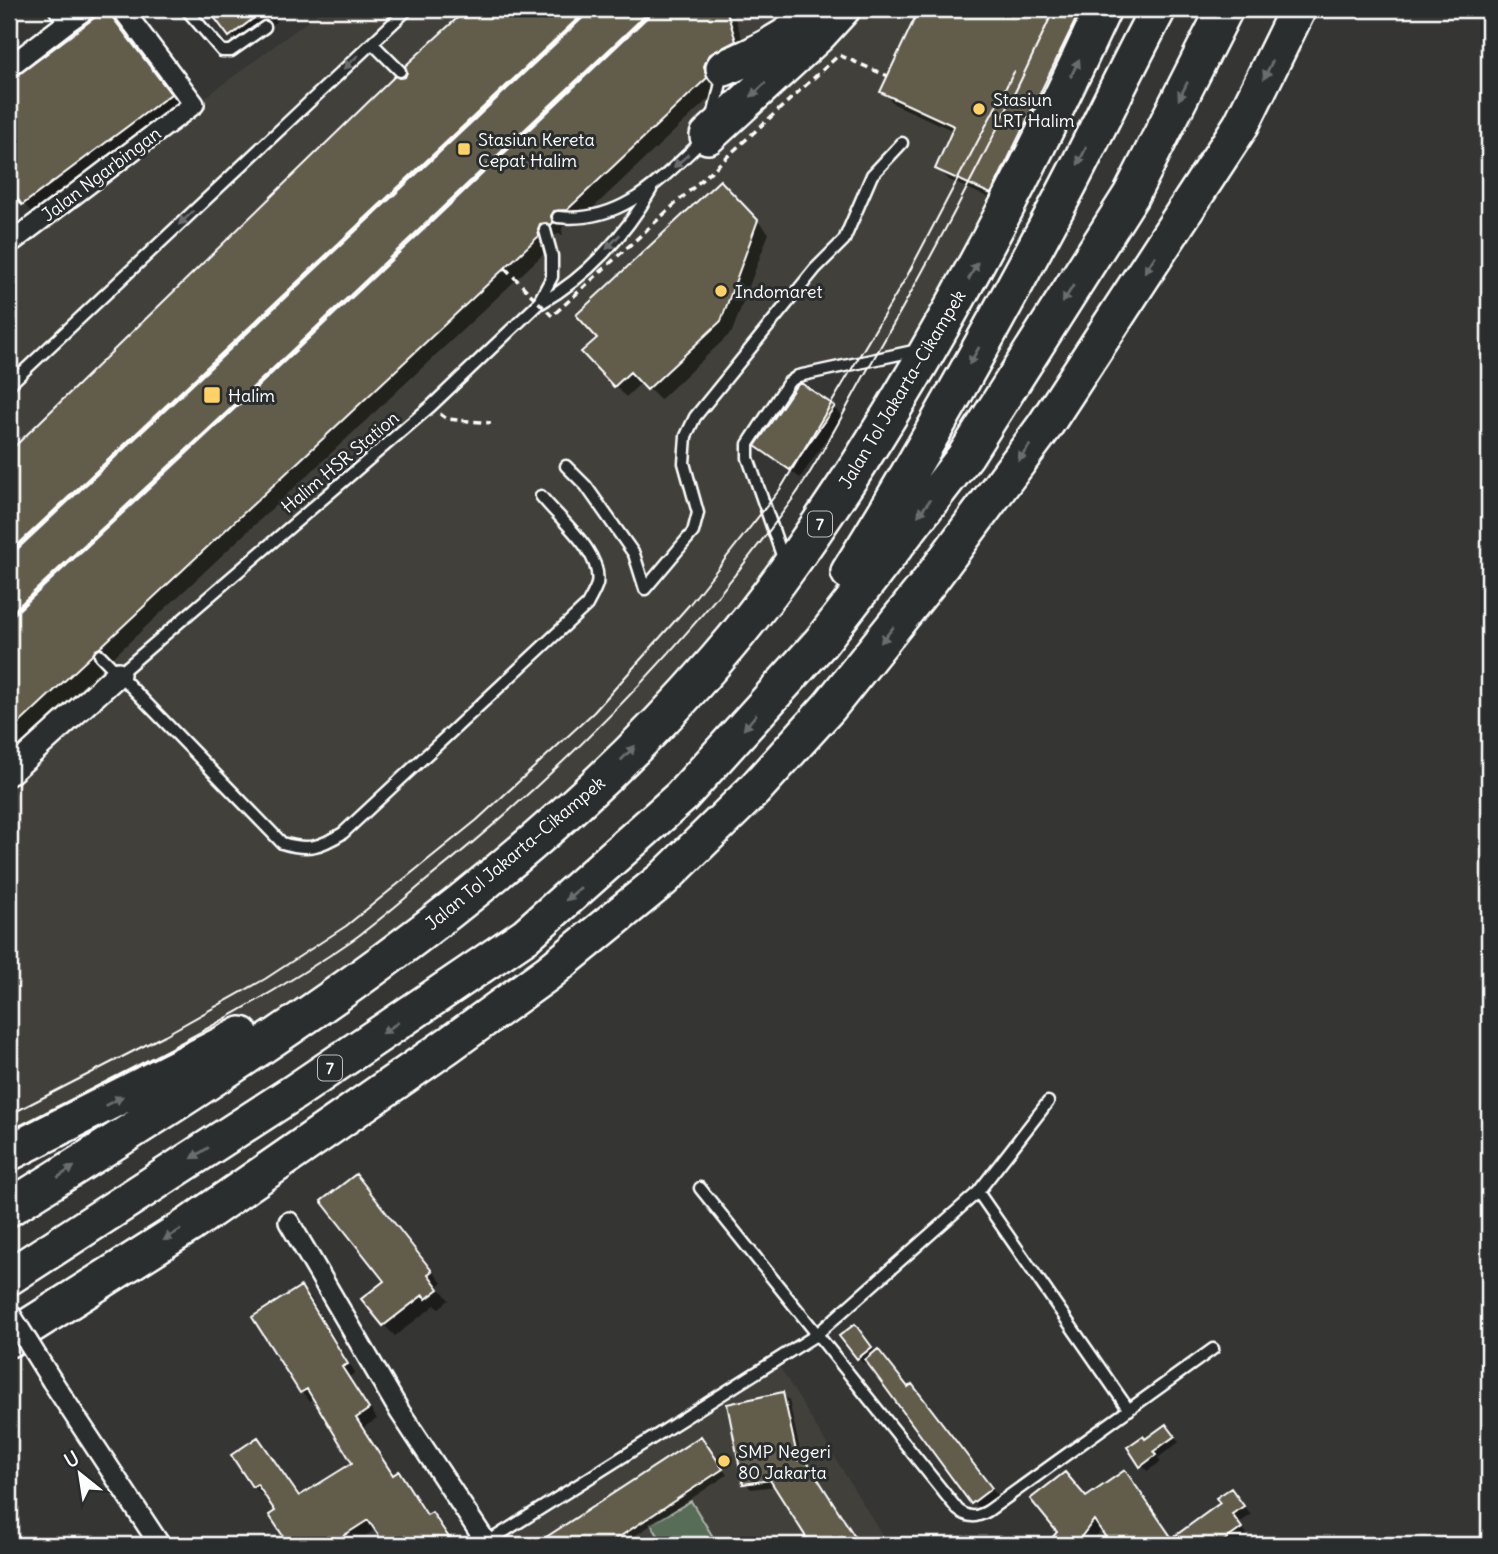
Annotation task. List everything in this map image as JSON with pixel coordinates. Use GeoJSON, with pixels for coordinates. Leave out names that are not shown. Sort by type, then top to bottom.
{"type":"FeatureCollection","features":[{"type":"Feature","properties":{"kind":"highway"},"geometry":{"type":"LineString","coordinates":[[723,66],[755,56],[775,45],[808,21],[818,9]]}},
{"type":"Feature","properties":{"kind":"highway"},"geometry":{"type":"LineString","coordinates":[[708,136],[819,34],[842,9]]}},
{"type":"Feature","properties":{"kind":"highway","name":"Jalan Tol Jakarta–Cikampek"},"geometry":{"type":"LineString","coordinates":[[9,1208],[281,1034],[410,942],[535,841],[616,766],[717,659],[787,571],[932,347],[1022,177],[1103,9]]}},
{"type":"Feature","properties":{"kind":"highway","name":"7"},"geometry":{"type":"LineString","coordinates":[[794,670],[810,635],[881,520],[1058,205],[1158,9]]}},
{"type":"Feature","properties":{"kind":"highway","name":"7"},"geometry":{"type":"LineString","coordinates":[[9,1277],[526,936],[681,797],[821,642],[966,455],[1131,195],[1225,9]]}},
{"type":"Feature","properties":{"kind":"highway"},"geometry":{"type":"LineString","coordinates":[[9,1339],[189,1225],[548,973],[663,879],[754,790],[829,707],[929,582],[1044,427],[1241,125],[1298,9]]}},
{"type":"Feature","properties":{"kind":"highway"},"geometry":{"type":"LineString","coordinates":[[9,1153],[167,1074],[410,942]]}},
{"type":"Feature","properties":{"kind":"street"},"geometry":{"type":"LineString","coordinates":[[9,67],[64,15],[86,9]]}},
{"type":"Feature","properties":{"kind":"street","name":"Jalan Ngarbingan"},"geometry":{"type":"LineString","coordinates":[[9,244],[194,103],[122,9]]}},
{"type":"Feature","properties":{"kind":"street"},"geometry":{"type":"LineString","coordinates":[[9,773],[118,674]]}},
{"type":"Feature","properties":{"kind":"street"},"geometry":{"type":"LineString","coordinates":[[289,1222],[400,1412],[487,1544]]}},
{"type":"Feature","properties":{"kind":"street"},"geometry":{"type":"LineString","coordinates":[[9,1312],[160,1545]]}},
{"type":"Feature","properties":{"kind":"lane"},"geometry":{"type":"LineString","coordinates":[[186,9],[222,51],[231,51],[265,27]]}},
{"type":"Feature","properties":{"kind":"lane"},"geometry":{"type":"LineString","coordinates":[[9,385],[408,9]]}},
{"type":"Feature","properties":{"kind":"lane"},"geometry":{"type":"LineString","coordinates":[[372,43],[400,71]]}},
{"type":"Feature","properties":{"kind":"lane"},"geometry":{"type":"LineString","coordinates":[[558,217],[584,219],[611,212],[653,186],[708,136],[723,66]]}},
{"type":"Feature","properties":{"kind":"lane"},"geometry":{"type":"LineString","coordinates":[[566,466],[586,486],[634,554],[645,589],[693,532],[698,513],[684,463],[686,436],[695,417],[815,269],[844,240],[872,175],[902,143]]}},
{"type":"Feature","properties":{"kind":"lane"},"geometry":{"type":"LineString","coordinates":[[537,305],[563,290],[609,247],[639,211],[653,186]]}},
{"type":"Feature","properties":{"kind":"lane","name":"Halim HSR Station"},"geometry":{"type":"LineString","coordinates":[[118,674],[431,406],[537,305],[552,276],[545,230]]}},
{"type":"Feature","properties":{"kind":"lane"},"geometry":{"type":"LineString","coordinates":[[787,571],[748,458],[748,444],[788,383],[799,376],[932,347]]}},
{"type":"Feature","properties":{"kind":"lane"},"geometry":{"type":"LineString","coordinates":[[100,655],[282,844],[302,849],[323,845],[343,833],[587,605],[597,584],[596,565],[587,547],[541,496]]}},
{"type":"Feature","properties":{"kind":"lane"},"geometry":{"type":"LineString","coordinates":[[487,1544],[816,1335],[978,1192],[1048,1102]]}},
{"type":"Feature","properties":{"kind":"lane"},"geometry":{"type":"LineString","coordinates":[[700,1188],[958,1510],[969,1516],[975,1517],[988,1511],[1213,1349]]}},
{"type":"Feature","properties":{"kind":"lane"},"geometry":{"type":"LineString","coordinates":[[978,1192],[1129,1410]]}},
{"type":"Feature","properties":{"kind":"path"},"geometry":{"type":"LineString","coordinates":[[505,268],[551,316],[839,55],[888,76]]}},
{"type":"Feature","properties":{"kind":"path"},"geometry":{"type":"LineString","coordinates":[[431,406],[447,419],[491,423]]}},
{"type":"Feature","properties":{"kind":"shaded area"},"geometry":{"type":"Polygon","coordinates":[[[324,9],[796,9],[808,21],[842,9],[1103,9],[932,347],[798,376],[748,444],[787,571],[535,841],[274,1017],[167,1074],[9,1136],[9,244],[324,9]]]}},
{"type":"Feature","properties":{"kind":"shaded area","name":"SMP Negeri 80 Jakarta"},"geometry":{"type":"Polygon","coordinates":[[[776,1361],[888,1545],[519,1545],[506,1525],[776,1361]]]}},
{"type":"Feature","properties":{"kind":"green space"},"geometry":{"type":"Polygon","coordinates":[[[691,1501],[718,1545],[664,1545],[651,1524],[691,1501]]]}},
{"type":"Feature","properties":{"kind":"building"},"geometry":{"type":"Polygon","coordinates":[[[106,9],[171,94],[22,205],[9,187],[9,82],[106,9]]]}},
{"type":"Feature","properties":{"kind":"building"},"geometry":{"type":"Polygon","coordinates":[[[208,9],[266,9],[229,37],[208,9]]]}},
{"type":"Feature","properties":{"kind":"building"},"geometry":{"type":"Polygon","coordinates":[[[467,9],[726,9],[736,41],[709,55],[704,66],[707,78],[567,210],[554,211],[551,225],[540,224],[539,236],[9,733],[9,452],[395,76],[405,77],[405,66],[467,9]]]}},
{"type":"Feature","properties":{"kind":"building","name":"Stasiun LRT Halim"},"geometry":{"type":"Polygon","coordinates":[[[919,9],[1081,9],[991,194],[935,169],[954,126],[880,92],[919,9]]]}},
{"type":"Feature","properties":{"kind":"building"},"geometry":{"type":"Polygon","coordinates":[[[720,180],[758,220],[721,321],[647,390],[630,372],[614,387],[581,352],[597,338],[576,315],[720,180]]]}},
{"type":"Feature","properties":{"kind":"building"},"geometry":{"type":"Polygon","coordinates":[[[801,383],[835,406],[790,470],[755,446],[796,386],[801,383]]]}},
{"type":"Feature","properties":{"kind":"building"},"geometry":{"type":"Polygon","coordinates":[[[356,1174],[432,1271],[428,1274],[439,1289],[426,1299],[423,1295],[383,1326],[361,1299],[384,1281],[321,1201],[356,1174]]]}},
{"type":"Feature","properties":{"kind":"building"},"geometry":{"type":"Polygon","coordinates":[[[301,1286],[348,1364],[342,1367],[369,1409],[356,1418],[393,1475],[399,1471],[427,1515],[432,1512],[454,1545],[410,1545],[404,1536],[390,1545],[385,1545],[368,1520],[329,1545],[289,1545],[269,1515],[275,1511],[257,1484],[252,1487],[231,1455],[258,1437],[299,1496],[352,1463],[307,1389],[300,1393],[252,1317],[301,1286]]]}},
{"type":"Feature","properties":{"kind":"building"},"geometry":{"type":"Polygon","coordinates":[[[855,1324],[872,1347],[857,1359],[839,1336],[855,1324]]]}},
{"type":"Feature","properties":{"kind":"building"},"geometry":{"type":"Polygon","coordinates":[[[878,1349],[908,1387],[912,1384],[992,1488],[971,1504],[865,1360],[878,1349]]]}},
{"type":"Feature","properties":{"kind":"building"},"geometry":{"type":"Polygon","coordinates":[[[783,1392],[798,1460],[804,1457],[860,1545],[811,1545],[770,1480],[743,1484],[727,1404],[783,1392]]]}},
{"type":"Feature","properties":{"kind":"building"},"geometry":{"type":"Polygon","coordinates":[[[1166,1424],[1175,1436],[1154,1451],[1156,1455],[1140,1467],[1127,1447],[1143,1436],[1145,1439],[1166,1424]]]}},
{"type":"Feature","properties":{"kind":"building"},"geometry":{"type":"Polygon","coordinates":[[[701,1436],[723,1469],[607,1545],[534,1545],[701,1436]]]}},
{"type":"Feature","properties":{"kind":"building"},"geometry":{"type":"Polygon","coordinates":[[[1125,1470],[1172,1538],[1220,1503],[1216,1498],[1231,1488],[1244,1506],[1232,1514],[1242,1528],[1218,1545],[1111,1545],[1094,1520],[1075,1545],[1046,1545],[1057,1532],[1030,1499],[1065,1472],[1086,1497],[1125,1470]]]}},
{"type":"Feature","properties":{"kind":"tram line"},"geometry":{"type":"LineString","coordinates":[[9,1131],[228,1017],[354,939],[529,793],[624,701],[713,602],[814,467],[966,190],[1054,9]]}},
{"type":"Feature","properties":{"kind":"tram line"},"geometry":{"type":"LineString","coordinates":[[9,1115],[165,1035],[265,979],[346,926],[477,820],[594,712],[689,605],[781,488],[907,276],[1014,72]]}},
{"type":"Feature","properties":{"kind":"railway"},"geometry":{"type":"LineString","coordinates":[[9,555],[590,9]]}},
{"type":"Feature","properties":{"kind":"railway"},"geometry":{"type":"LineString","coordinates":[[9,617],[654,9]]}},
{"type":"Feature","properties":{"kind":"place","name":"Stasiun LRT Halim"},"geometry":{"type":"Point","coordinates":[979,109]}},
{"type":"Feature","properties":{"kind":"place","name":"Stasiun Kereta Cepat Halim"},"geometry":{"type":"Point","coordinates":[464,149]}},
{"type":"Feature","properties":{"kind":"place","name":"Indomaret"},"geometry":{"type":"Point","coordinates":[721,291]}},
{"type":"Feature","properties":{"kind":"place","name":"Halim"},"geometry":{"type":"Point","coordinates":[212,395]}},
{"type":"Feature","properties":{"kind":"place","name":"SMP Negeri 80 Jakarta"},"geometry":{"type":"Point","coordinates":[724,1461]}}]}
